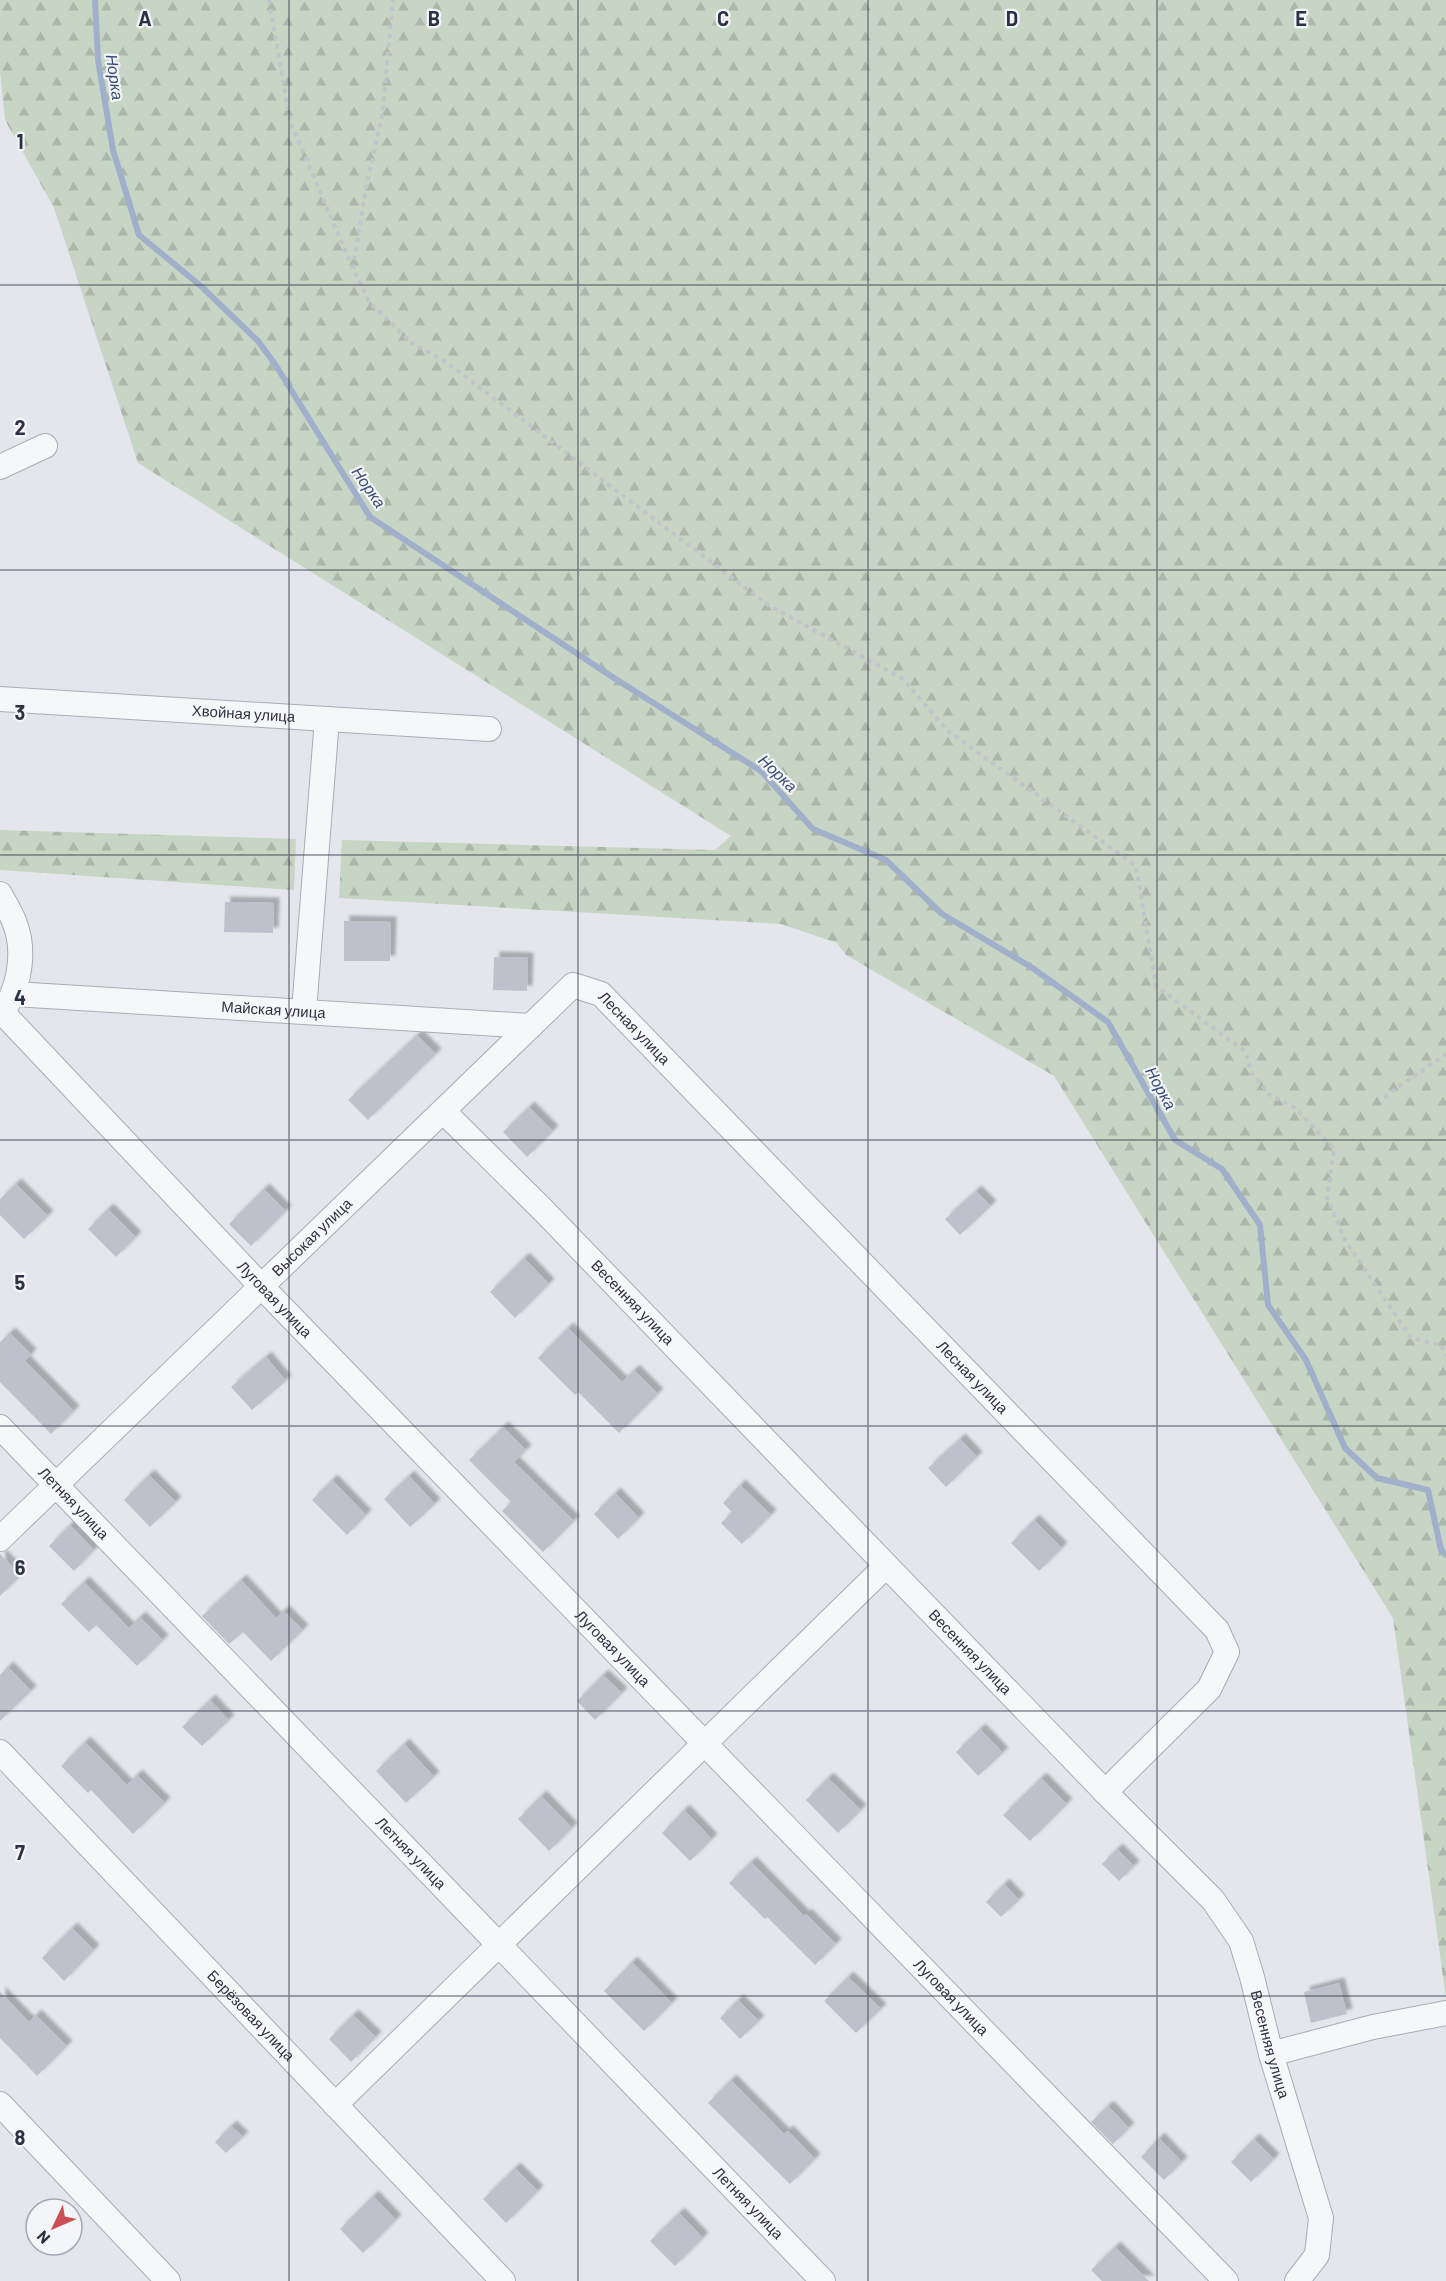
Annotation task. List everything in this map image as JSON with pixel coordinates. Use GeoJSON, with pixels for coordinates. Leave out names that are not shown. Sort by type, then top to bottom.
{"type":"FeatureCollection","features":[{"type":"Feature","properties":{"kind":"street"},"geometry":{"type":"LineString","coordinates":[[0,467],[45,446]]}},
{"type":"Feature","properties":{"kind":"street","name":"Хвойная улица"},"geometry":{"type":"LineString","coordinates":[[0,699],[489,729]]}},
{"type":"Feature","properties":{"kind":"street"},"geometry":{"type":"LineString","coordinates":[[304,1011],[327,719]]}},
{"type":"Feature","properties":{"kind":"street"},"geometry":{"type":"LineString","coordinates":[[0,894],[16,925],[21,959],[5,1007]]}},
{"type":"Feature","properties":{"kind":"street","name":"Высокая улица"},"geometry":{"type":"LineString","coordinates":[[0,1539],[573,986]]}},
{"type":"Feature","properties":{"kind":"street","name":"Лесная улица"},"geometry":{"type":"LineString","coordinates":[[573,986],[601,994],[1217,1630],[1227,1652],[1209,1689],[1106,1792]]}},
{"type":"Feature","properties":{"kind":"street","name":"Майская улица"},"geometry":{"type":"LineString","coordinates":[[5,1007],[304,1011],[531,1026]]}},
{"type":"Feature","properties":{"kind":"street","name":"Луговая улица"},"geometry":{"type":"LineString","coordinates":[[5,1007],[261,1286],[1226,2281]]}},
{"type":"Feature","properties":{"kind":"street","name":"Весенняя улица"},"geometry":{"type":"LineString","coordinates":[[444,1112],[550,1217],[886,1566],[1213,1900],[1241,1941],[1271,2054],[1321,2218],[1317,2255],[1297,2281]]}},
{"type":"Feature","properties":{"kind":"street","name":"Летняя улица"},"geometry":{"type":"LineString","coordinates":[[0,1427],[823,2281]]}},
{"type":"Feature","properties":{"kind":"street"},"geometry":{"type":"LineString","coordinates":[[335,2105],[886,1566]]}},
{"type":"Feature","properties":{"kind":"street","name":"Берёзовая улица"},"geometry":{"type":"LineString","coordinates":[[0,1752],[502,2281]]}},
{"type":"Feature","properties":{"kind":"street"},"geometry":{"type":"LineString","coordinates":[[1271,2054],[1373,2027],[1446,2013]]}},
{"type":"Feature","properties":{"kind":"street"},"geometry":{"type":"LineString","coordinates":[[0,2104],[168,2281]]}},
{"type":"Feature","properties":{"kind":"path"},"geometry":{"type":"LineString","coordinates":[[269,0],[290,121],[353,269],[370,303],[412,343],[446,362],[768,605],[903,679],[948,732],[1136,866],[1156,986],[1246,1052],[1251,1072],[1270,1095],[1295,1108],[1334,1149],[1327,1197],[1345,1240],[1411,1338],[1444,1346],[1446,1356]]}},
{"type":"Feature","properties":{"kind":"path"},"geometry":{"type":"LineString","coordinates":[[353,269],[366,188],[382,116],[393,0]]}},
{"type":"Feature","properties":{"kind":"path"},"geometry":{"type":"LineString","coordinates":[[1384,1097],[1446,1054]]}},
{"type":"Feature","properties":{"kind":"green space"},"geometry":{"type":"Polygon","coordinates":[[[0,0],[1446,0],[1446,1998],[1393,1618],[1054,1076],[846,955],[837,943],[781,924],[339,898],[342,840],[715,850],[731,836],[138,463],[54,208],[5,120],[0,72],[0,0]]]}},
{"type":"Feature","properties":{"kind":"green space"},"geometry":{"type":"Polygon","coordinates":[[[0,830],[296,839],[294,890],[0,870],[0,830]]]}},
{"type":"Feature","properties":{"kind":"building"},"geometry":{"type":"Polygon","coordinates":[[[225,902],[274,903],[273,933],[224,932],[225,902]]]}},
{"type":"Feature","properties":{"kind":"building"},"geometry":{"type":"Polygon","coordinates":[[[344,921],[391,922],[390,961],[344,961],[344,921]]]}},
{"type":"Feature","properties":{"kind":"building"},"geometry":{"type":"Polygon","coordinates":[[[494,957],[528,958],[527,991],[493,990],[494,957]]]}},
{"type":"Feature","properties":{"kind":"building"},"geometry":{"type":"Polygon","coordinates":[[[417,1035],[436,1054],[368,1120],[348,1100],[417,1035]]]}},
{"type":"Feature","properties":{"kind":"building"},"geometry":{"type":"Polygon","coordinates":[[[529,1107],[553,1131],[527,1157],[503,1132],[529,1107]]]}},
{"type":"Feature","properties":{"kind":"building"},"geometry":{"type":"Polygon","coordinates":[[[16,1184],[48,1216],[24,1239],[0,1215],[0,1199],[16,1184]]]}},
{"type":"Feature","properties":{"kind":"building"},"geometry":{"type":"Polygon","coordinates":[[[264,1189],[286,1211],[251,1246],[229,1224],[264,1189]]]}},
{"type":"Feature","properties":{"kind":"building"},"geometry":{"type":"Polygon","coordinates":[[[976,1191],[991,1206],[960,1235],[945,1219],[976,1191]]]}},
{"type":"Feature","properties":{"kind":"building"},"geometry":{"type":"Polygon","coordinates":[[[108,1209],[136,1237],[116,1257],[88,1229],[108,1209]]]}},
{"type":"Feature","properties":{"kind":"building"},"geometry":{"type":"Polygon","coordinates":[[[524,1258],[549,1284],[515,1318],[490,1292],[524,1258]]]}},
{"type":"Feature","properties":{"kind":"building"},"geometry":{"type":"Polygon","coordinates":[[[568,1328],[622,1382],[634,1370],[658,1394],[619,1433],[578,1392],[575,1395],[538,1358],[568,1328]]]}},
{"type":"Feature","properties":{"kind":"building"},"geometry":{"type":"Polygon","coordinates":[[[10,1333],[31,1354],[25,1361],[74,1411],[51,1434],[0,1382],[0,1342],[10,1333]]]}},
{"type":"Feature","properties":{"kind":"building"},"geometry":{"type":"Polygon","coordinates":[[[266,1357],[286,1381],[252,1410],[231,1387],[266,1357]]]}},
{"type":"Feature","properties":{"kind":"building"},"geometry":{"type":"Polygon","coordinates":[[[503,1427],[526,1450],[514,1462],[574,1521],[543,1552],[502,1511],[511,1502],[469,1460],[503,1427]]]}},
{"type":"Feature","properties":{"kind":"building"},"geometry":{"type":"Polygon","coordinates":[[[960,1439],[977,1457],[946,1487],[928,1468],[960,1439]]]}},
{"type":"Feature","properties":{"kind":"building"},"geometry":{"type":"Polygon","coordinates":[[[149,1475],[176,1502],[150,1527],[124,1500],[149,1475]]]}},
{"type":"Feature","properties":{"kind":"building"},"geometry":{"type":"Polygon","coordinates":[[[409,1476],[435,1504],[410,1527],[384,1499],[409,1476]]]}},
{"type":"Feature","properties":{"kind":"building"},"geometry":{"type":"Polygon","coordinates":[[[332,1480],[366,1515],[347,1535],[312,1500],[332,1480]]]}},
{"type":"Feature","properties":{"kind":"building"},"geometry":{"type":"Polygon","coordinates":[[[740,1485],[771,1515],[742,1544],[721,1523],[732,1512],[723,1503],[740,1485]]]}},
{"type":"Feature","properties":{"kind":"building"},"geometry":{"type":"Polygon","coordinates":[[[615,1493],[639,1518],[618,1539],[594,1514],[615,1493]]]}},
{"type":"Feature","properties":{"kind":"building"},"geometry":{"type":"Polygon","coordinates":[[[1034,1520],[1062,1548],[1039,1571],[1011,1543],[1034,1520]]]}},
{"type":"Feature","properties":{"kind":"building"},"geometry":{"type":"Polygon","coordinates":[[[70,1525],[94,1550],[74,1571],[49,1546],[70,1525]]]}},
{"type":"Feature","properties":{"kind":"building"},"geometry":{"type":"Polygon","coordinates":[[[0,1554],[21,1575],[0,1596],[0,1554]]]}},
{"type":"Feature","properties":{"kind":"building"},"geometry":{"type":"Polygon","coordinates":[[[241,1580],[276,1618],[284,1611],[303,1630],[271,1661],[243,1632],[229,1644],[202,1616],[241,1580]]]}},
{"type":"Feature","properties":{"kind":"building"},"geometry":{"type":"Polygon","coordinates":[[[84,1582],[129,1628],[140,1617],[163,1640],[137,1666],[96,1625],[89,1632],[61,1604],[84,1582]]]}},
{"type":"Feature","properties":{"kind":"building"},"geometry":{"type":"Polygon","coordinates":[[[8,1667],[31,1691],[0,1721],[0,1675],[8,1667]]]}},
{"type":"Feature","properties":{"kind":"building"},"geometry":{"type":"Polygon","coordinates":[[[603,1675],[622,1693],[595,1720],[577,1701],[603,1675]]]}},
{"type":"Feature","properties":{"kind":"building"},"geometry":{"type":"Polygon","coordinates":[[[210,1700],[229,1720],[202,1746],[182,1727],[210,1700]]]}},
{"type":"Feature","properties":{"kind":"building"},"geometry":{"type":"Polygon","coordinates":[[[980,1729],[1003,1753],[978,1776],[956,1752],[980,1729]]]}},
{"type":"Feature","properties":{"kind":"building"},"geometry":{"type":"Polygon","coordinates":[[[85,1742],[127,1785],[137,1775],[165,1803],[133,1834],[91,1790],[88,1793],[61,1766],[85,1742]]]}},
{"type":"Feature","properties":{"kind":"building"},"geometry":{"type":"Polygon","coordinates":[[[404,1744],[434,1777],[406,1803],[376,1771],[404,1744]]]}},
{"type":"Feature","properties":{"kind":"building"},"geometry":{"type":"Polygon","coordinates":[[[828,1778],[861,1810],[838,1833],[806,1800],[828,1778]]]}},
{"type":"Feature","properties":{"kind":"building"},"geometry":{"type":"Polygon","coordinates":[[[1041,1778],[1067,1804],[1030,1841],[1003,1815],[1041,1778]]]}},
{"type":"Feature","properties":{"kind":"building"},"geometry":{"type":"Polygon","coordinates":[[[541,1796],[572,1828],[549,1851],[518,1819],[541,1796]]]}},
{"type":"Feature","properties":{"kind":"building"},"geometry":{"type":"Polygon","coordinates":[[[684,1810],[712,1839],[690,1861],[662,1833],[684,1810]]]}},
{"type":"Feature","properties":{"kind":"building"},"geometry":{"type":"Polygon","coordinates":[[[1117,1849],[1134,1866],[1119,1881],[1102,1864],[1117,1849]]]}},
{"type":"Feature","properties":{"kind":"building"},"geometry":{"type":"Polygon","coordinates":[[[751,1862],[804,1916],[806,1914],[836,1944],[815,1965],[729,1883],[751,1862]]]}},
{"type":"Feature","properties":{"kind":"building"},"geometry":{"type":"Polygon","coordinates":[[[1004,1884],[1019,1900],[1001,1917],[986,1902],[1004,1884]]]}},
{"type":"Feature","properties":{"kind":"building"},"geometry":{"type":"Polygon","coordinates":[[[72,1928],[94,1950],[64,1981],[42,1958],[72,1928]]]}},
{"type":"Feature","properties":{"kind":"building"},"geometry":{"type":"Polygon","coordinates":[[[632,1962],[672,2003],[644,2031],[604,1991],[632,1962]]]}},
{"type":"Feature","properties":{"kind":"building"},"geometry":{"type":"Polygon","coordinates":[[[848,1977],[881,2009],[856,2033],[824,2001],[848,1977]]]}},
{"type":"Feature","properties":{"kind":"building"},"geometry":{"type":"Polygon","coordinates":[[[1339,1983],[1347,2014],[1311,2023],[1304,1992],[1339,1983]]]}},
{"type":"Feature","properties":{"kind":"building"},"geometry":{"type":"Polygon","coordinates":[[[0,1992],[29,2022],[36,2015],[67,2046],[37,2076],[0,2038],[0,1992]]]}},
{"type":"Feature","properties":{"kind":"building"},"geometry":{"type":"Polygon","coordinates":[[[738,2000],[759,2021],[740,2039],[720,2018],[738,2000]]]}},
{"type":"Feature","properties":{"kind":"building"},"geometry":{"type":"Polygon","coordinates":[[[353,2015],[376,2037],[351,2062],[329,2039],[353,2015]]]}},
{"type":"Feature","properties":{"kind":"building"},"geometry":{"type":"Polygon","coordinates":[[[731,2080],[784,2134],[788,2131],[815,2159],[790,2184],[708,2103],[731,2080]]]}},
{"type":"Feature","properties":{"kind":"building"},"geometry":{"type":"Polygon","coordinates":[[[1108,2106],[1129,2128],[1113,2144],[1091,2122],[1108,2106]]]}},
{"type":"Feature","properties":{"kind":"building"},"geometry":{"type":"Polygon","coordinates":[[[231,2126],[243,2137],[226,2153],[215,2142],[231,2126]]]}},
{"type":"Feature","properties":{"kind":"building"},"geometry":{"type":"Polygon","coordinates":[[[1159,2138],[1182,2162],[1164,2180],[1141,2157],[1159,2138]]]}},
{"type":"Feature","properties":{"kind":"building"},"geometry":{"type":"Polygon","coordinates":[[[1254,2139],[1274,2159],[1251,2182],[1231,2162],[1254,2139]]]}},
{"type":"Feature","properties":{"kind":"building"},"geometry":{"type":"Polygon","coordinates":[[[515,2168],[538,2191],[506,2223],[483,2199],[515,2168]]]}},
{"type":"Feature","properties":{"kind":"building"},"geometry":{"type":"Polygon","coordinates":[[[373,2196],[396,2220],[363,2253],[340,2229],[373,2196]]]}},
{"type":"Feature","properties":{"kind":"building"},"geometry":{"type":"Polygon","coordinates":[[[679,2213],[703,2238],[675,2266],[650,2241],[679,2213]]]}},
{"type":"Feature","properties":{"kind":"building"},"geometry":{"type":"Polygon","coordinates":[[[1115,2247],[1149,2281],[1102,2281],[1091,2270],[1115,2247]]]}},
{"type":"Feature","properties":{"kind":"waterway","name":"Норка"},"geometry":{"type":"LineString","coordinates":[[95,0],[98,60],[113,150],[139,235],[202,287],[258,341],[275,364],[370,517],[614,678],[761,771],[813,829],[886,860],[942,914],[1031,967],[1108,1022],[1175,1140],[1222,1169],[1260,1225],[1268,1305],[1306,1360],[1345,1448],[1377,1478],[1428,1490],[1441,1550],[1446,1555]]}}]}
